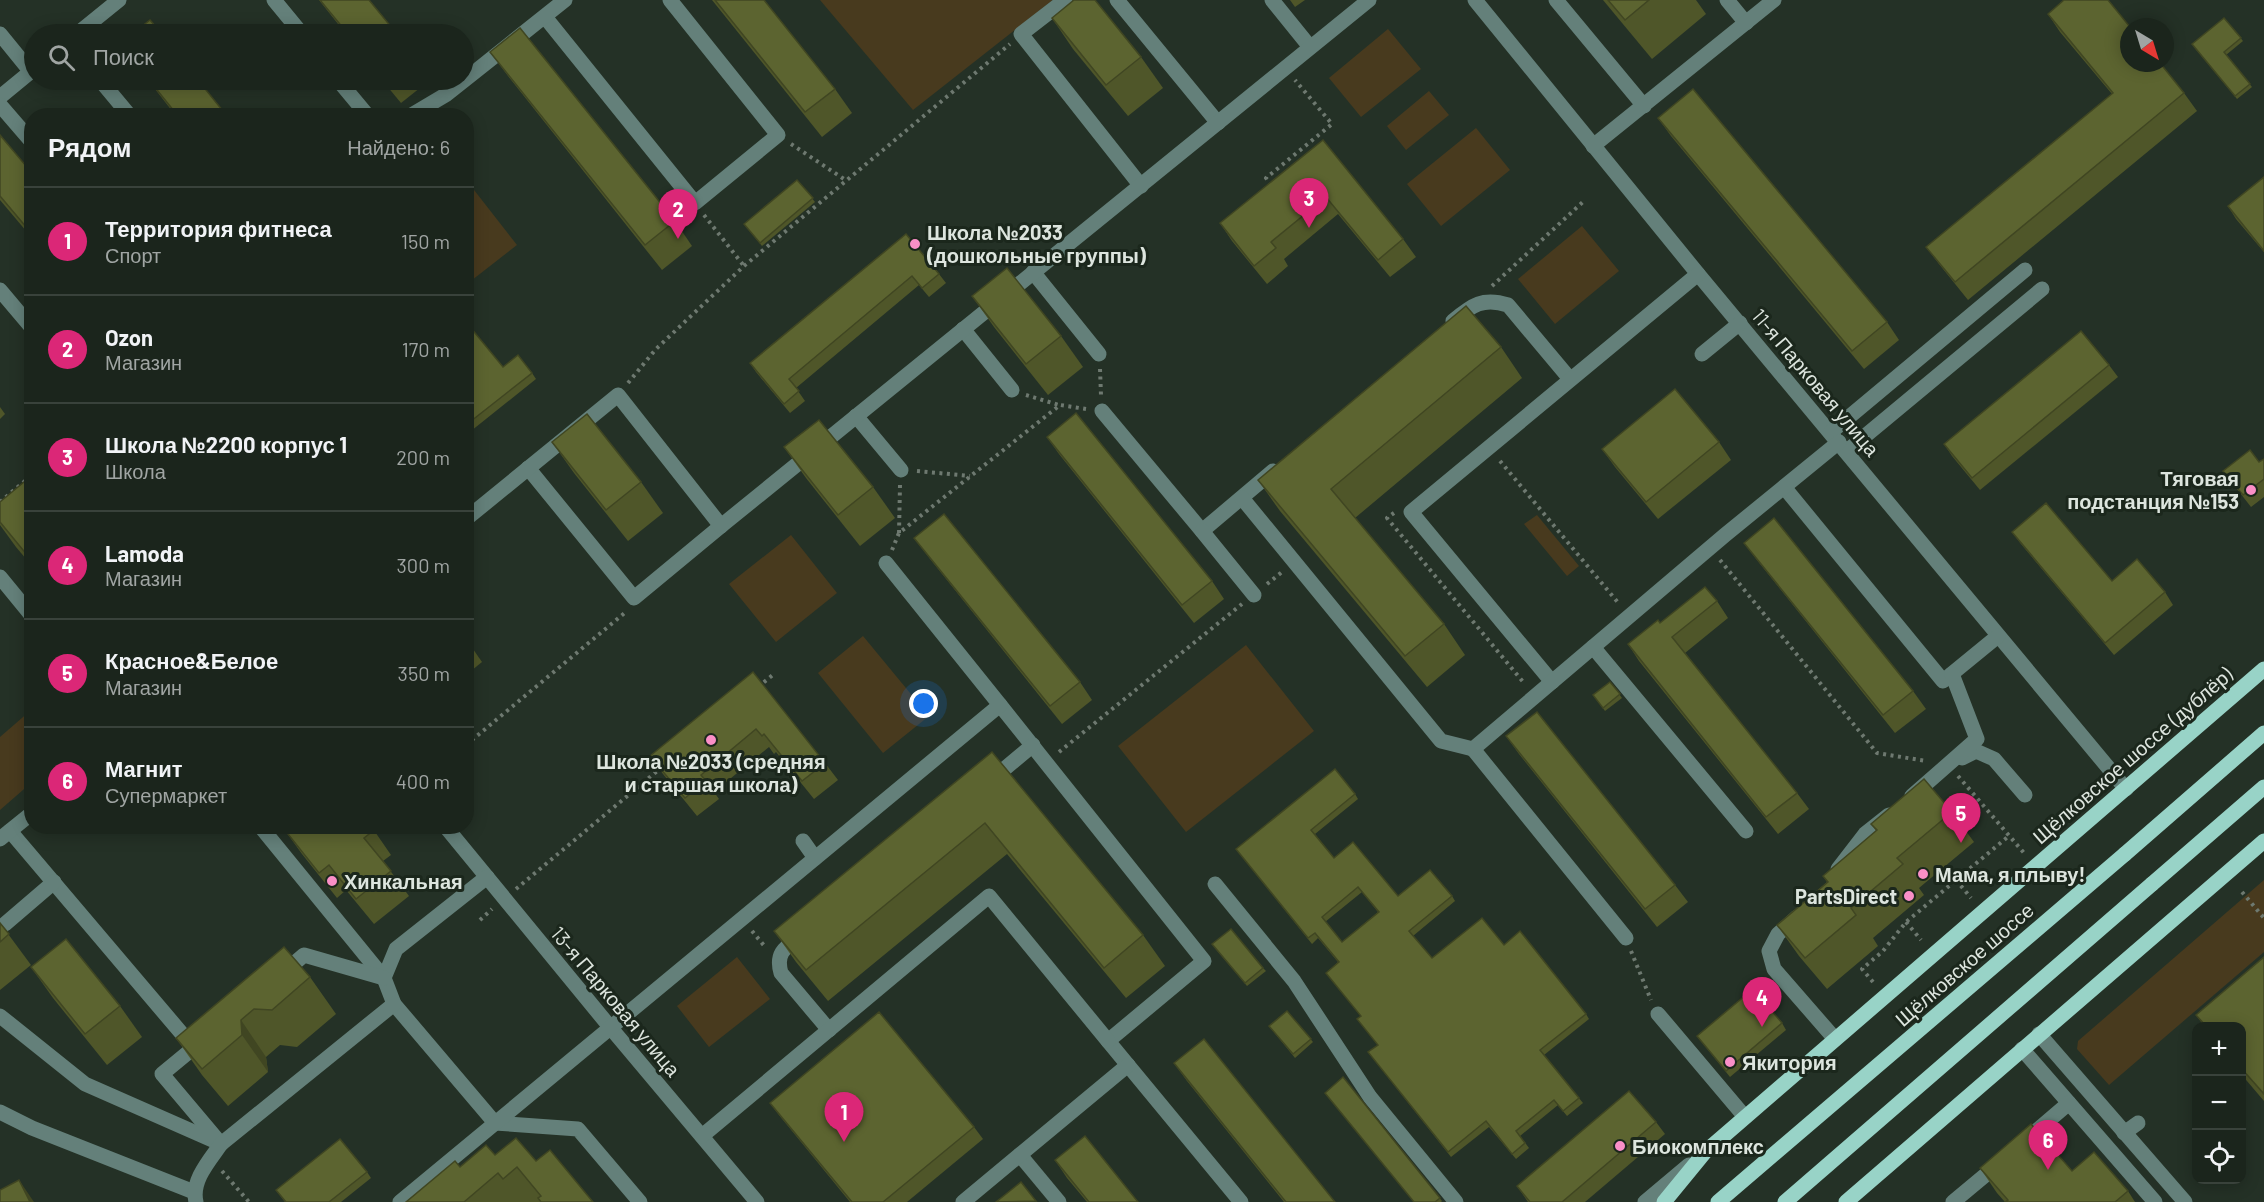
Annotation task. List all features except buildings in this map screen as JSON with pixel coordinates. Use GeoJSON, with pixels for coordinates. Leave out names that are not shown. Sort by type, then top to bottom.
{"type":"FeatureCollection","features":[{"type":"Feature","properties":{"kind":"main road","name":"Щёлковское шоссе (дублёр)"},"geometry":{"type":"LineString","coordinates":[[1705,1152],[2264,669]]}},
{"type":"Feature","properties":{"kind":"main road","name":"Щёлковское шоссе"},"geometry":{"type":"LineString","coordinates":[[1718,1202],[2264,733]]}},
{"type":"Feature","properties":{"kind":"main road"},"geometry":{"type":"LineString","coordinates":[[1785,1202],[2264,787]]}},
{"type":"Feature","properties":{"kind":"main road"},"geometry":{"type":"LineString","coordinates":[[1846,1202],[2264,841]]}},
{"type":"Feature","properties":{"kind":"main road"},"geometry":{"type":"LineString","coordinates":[[1664,1202],[1705,1152]]}},
{"type":"Feature","properties":{"kind":"street"},"geometry":{"type":"LineString","coordinates":[[89,24],[119,0]]}},
{"type":"Feature","properties":{"kind":"street"},"geometry":{"type":"LineString","coordinates":[[274,0],[294,24]]}},
{"type":"Feature","properties":{"kind":"street"},"geometry":{"type":"LineString","coordinates":[[474,72],[565,0]]}},
{"type":"Feature","properties":{"kind":"street"},"geometry":{"type":"LineString","coordinates":[[544,16],[695,203],[778,135],[670,0]]}},
{"type":"Feature","properties":{"kind":"street"},"geometry":{"type":"LineString","coordinates":[[1065,0],[1021,34],[1141,186]]}},
{"type":"Feature","properties":{"kind":"street"},"geometry":{"type":"LineString","coordinates":[[1117,0],[1218,123]]}},
{"type":"Feature","properties":{"kind":"street"},"geometry":{"type":"LineString","coordinates":[[1272,0],[1310,47]]}},
{"type":"Feature","properties":{"kind":"street"},"geometry":{"type":"LineString","coordinates":[[528,468],[634,597],[1369,0]]}},
{"type":"Feature","properties":{"kind":"street","name":"11-я Парковая улица"},"geometry":{"type":"LineString","coordinates":[[1475,0],[1698,274],[2126,789]]}},
{"type":"Feature","properties":{"kind":"street"},"geometry":{"type":"LineString","coordinates":[[1556,0],[1644,106]]}},
{"type":"Feature","properties":{"kind":"street"},"geometry":{"type":"LineString","coordinates":[[1727,0],[1746,23]]}},
{"type":"Feature","properties":{"kind":"street"},"geometry":{"type":"LineString","coordinates":[[1593,146],[1644,106],[1669,92],[1774,0]]}},
{"type":"Feature","properties":{"kind":"street"},"geometry":{"type":"LineString","coordinates":[[0,34],[24,60]]}},
{"type":"Feature","properties":{"kind":"street"},"geometry":{"type":"LineString","coordinates":[[0,97],[24,77]]}},
{"type":"Feature","properties":{"kind":"street"},"geometry":{"type":"LineString","coordinates":[[108,90],[123,108]]}},
{"type":"Feature","properties":{"kind":"street"},"geometry":{"type":"LineString","coordinates":[[346,90],[361,108]]}},
{"type":"Feature","properties":{"kind":"street"},"geometry":{"type":"LineString","coordinates":[[423,108],[452,90]]}},
{"type":"Feature","properties":{"kind":"street"},"geometry":{"type":"LineString","coordinates":[[0,105],[24,133]]}},
{"type":"Feature","properties":{"kind":"street"},"geometry":{"type":"LineString","coordinates":[[1839,442],[2025,270]]}},
{"type":"Feature","properties":{"kind":"street"},"geometry":{"type":"LineString","coordinates":[[1033,272],[1099,354]]}},
{"type":"Feature","properties":{"kind":"street"},"geometry":{"type":"LineString","coordinates":[[1552,682],[1411,512],[1698,274]]}},
{"type":"Feature","properties":{"kind":"street"},"geometry":{"type":"LineString","coordinates":[[1473,749],[1839,442],[2042,289]]}},
{"type":"Feature","properties":{"kind":"street"},"geometry":{"type":"LineString","coordinates":[[0,290],[24,318]]}},
{"type":"Feature","properties":{"kind":"street"},"geometry":{"type":"LineString","coordinates":[[1445,328],[1472,305],[1495,300],[1509,305],[1570,379]]}},
{"type":"Feature","properties":{"kind":"street"},"geometry":{"type":"LineString","coordinates":[[1702,354],[1740,323]]}},
{"type":"Feature","properties":{"kind":"street"},"geometry":{"type":"LineString","coordinates":[[963,329],[1012,390]]}},
{"type":"Feature","properties":{"kind":"street"},"geometry":{"type":"LineString","coordinates":[[474,512],[618,395],[721,526]]}},
{"type":"Feature","properties":{"kind":"street"},"geometry":{"type":"LineString","coordinates":[[1102,411],[1254,595]]}},
{"type":"Feature","properties":{"kind":"street"},"geometry":{"type":"LineString","coordinates":[[856,416],[901,470]]}},
{"type":"Feature","properties":{"kind":"street"},"geometry":{"type":"LineString","coordinates":[[1202,531],[1282,464]]}},
{"type":"Feature","properties":{"kind":"street"},"geometry":{"type":"LineString","coordinates":[[1784,487],[1943,681],[1998,636]]}},
{"type":"Feature","properties":{"kind":"street"},"geometry":{"type":"LineString","coordinates":[[1242,498],[1441,741],[1473,749],[1626,938]]}},
{"type":"Feature","properties":{"kind":"street"},"geometry":{"type":"LineString","coordinates":[[886,563],[1204,961],[1108,1041]]}},
{"type":"Feature","properties":{"kind":"street"},"geometry":{"type":"LineString","coordinates":[[0,577],[24,606]]}},
{"type":"Feature","properties":{"kind":"street"},"geometry":{"type":"LineString","coordinates":[[1593,647],[1746,831]]}},
{"type":"Feature","properties":{"kind":"street"},"geometry":{"type":"LineString","coordinates":[[1829,880],[1865,834],[1977,739],[1952,674]]}},
{"type":"Feature","properties":{"kind":"street"},"geometry":{"type":"LineString","coordinates":[[400,1202],[1000,705]]}},
{"type":"Feature","properties":{"kind":"street"},"geometry":{"type":"LineString","coordinates":[[977,791],[1033,746]]}},
{"type":"Feature","properties":{"kind":"street"},"geometry":{"type":"LineString","coordinates":[[1948,765],[1976,751],[1994,759],[2025,795]]}},
{"type":"Feature","properties":{"kind":"street"},"geometry":{"type":"LineString","coordinates":[[24,820],[5,835],[54,882],[194,1048]]}},
{"type":"Feature","properties":{"kind":"street"},"geometry":{"type":"LineString","coordinates":[[267,834],[384,978],[394,1004],[495,1123],[578,1129],[640,1202]]}},
{"type":"Feature","properties":{"kind":"street","name":"13-я Парковая улица"},"geometry":{"type":"LineString","coordinates":[[452,834],[757,1202]]}},
{"type":"Feature","properties":{"kind":"street"},"geometry":{"type":"LineString","coordinates":[[803,842],[816,858]]}},
{"type":"Feature","properties":{"kind":"street"},"geometry":{"type":"LineString","coordinates":[[384,978],[396,949],[487,877]]}},
{"type":"Feature","properties":{"kind":"street"},"geometry":{"type":"LineString","coordinates":[[5,924],[54,882]]}},
{"type":"Feature","properties":{"kind":"street"},"geometry":{"type":"LineString","coordinates":[[1215,884],[1294,981],[1370,1097],[1456,1202]]}},
{"type":"Feature","properties":{"kind":"street"},"geometry":{"type":"LineString","coordinates":[[702,1136],[989,896],[1241,1202]]}},
{"type":"Feature","properties":{"kind":"street"},"geometry":{"type":"LineString","coordinates":[[1808,908],[1778,934],[1769,951],[1774,969],[1835,1039]]}},
{"type":"Feature","properties":{"kind":"street"},"geometry":{"type":"LineString","coordinates":[[810,928],[782,950],[778,963],[781,973],[829,1030]]}},
{"type":"Feature","properties":{"kind":"street"},"geometry":{"type":"LineString","coordinates":[[270,983],[304,955],[384,978]]}},
{"type":"Feature","properties":{"kind":"street"},"geometry":{"type":"LineString","coordinates":[[0,1112],[32,1128],[195,1197],[203,1169],[221,1144],[394,1004]]}},
{"type":"Feature","properties":{"kind":"street"},"geometry":{"type":"LineString","coordinates":[[1658,1014],[1745,1117]]}},
{"type":"Feature","properties":{"kind":"street"},"geometry":{"type":"LineString","coordinates":[[0,1016],[85,1084],[221,1144]]}},
{"type":"Feature","properties":{"kind":"street"},"geometry":{"type":"LineString","coordinates":[[211,1034],[162,1074],[221,1144]]}},
{"type":"Feature","properties":{"kind":"street"},"geometry":{"type":"LineString","coordinates":[[2039,1034],[2185,1202]]}},
{"type":"Feature","properties":{"kind":"street"},"geometry":{"type":"LineString","coordinates":[[2022,1048],[2155,1202]]}},
{"type":"Feature","properties":{"kind":"street"},"geometry":{"type":"LineString","coordinates":[[963,1202],[1128,1065]]}},
{"type":"Feature","properties":{"kind":"street"},"geometry":{"type":"LineString","coordinates":[[1953,1202],[2069,1103]]}},
{"type":"Feature","properties":{"kind":"street"},"geometry":{"type":"LineString","coordinates":[[2124,1134],[2138,1123]]}},
{"type":"Feature","properties":{"kind":"street","name":"Щёлковское шоссе (дублёр)"},"geometry":{"type":"LineString","coordinates":[[1645,1202],[1705,1152]]}},
{"type":"Feature","properties":{"kind":"street"},"geometry":{"type":"LineString","coordinates":[[1020,1155],[1059,1202]]}},
{"type":"Feature","properties":{"kind":"path"},"geometry":{"type":"LineString","coordinates":[[618,395],[656,349],[744,267],[1021,34]]}},
{"type":"Feature","properties":{"kind":"path"},"geometry":{"type":"LineString","coordinates":[[1278,192],[1266,178],[1332,124],[1291,75]]}},
{"type":"Feature","properties":{"kind":"path"},"geometry":{"type":"LineString","coordinates":[[778,135],[847,181]]}},
{"type":"Feature","properties":{"kind":"path"},"geometry":{"type":"LineString","coordinates":[[1472,305],[1586,200]]}},
{"type":"Feature","properties":{"kind":"path"},"geometry":{"type":"LineString","coordinates":[[695,203],[744,267]]}},
{"type":"Feature","properties":{"kind":"path"},"geometry":{"type":"LineString","coordinates":[[1012,390],[1060,405],[1102,411],[1099,354]]}},
{"type":"Feature","properties":{"kind":"path"},"geometry":{"type":"LineString","coordinates":[[899,533],[1060,405]]}},
{"type":"Feature","properties":{"kind":"path"},"geometry":{"type":"LineString","coordinates":[[1489,447],[1629,616]]}},
{"type":"Feature","properties":{"kind":"path"},"geometry":{"type":"LineString","coordinates":[[886,563],[899,533],[901,470],[970,476]]}},
{"type":"Feature","properties":{"kind":"path"},"geometry":{"type":"LineString","coordinates":[[0,502],[24,482]]}},
{"type":"Feature","properties":{"kind":"path"},"geometry":{"type":"LineString","coordinates":[[1395,511],[1387,518],[1535,697]]}},
{"type":"Feature","properties":{"kind":"path"},"geometry":{"type":"LineString","coordinates":[[1710,548],[1877,753],[1948,765],[2024,852]]}},
{"type":"Feature","properties":{"kind":"path"},"geometry":{"type":"LineString","coordinates":[[1047,763],[1294,562]]}},
{"type":"Feature","properties":{"kind":"path"},"geometry":{"type":"LineString","coordinates":[[474,738],[635,605],[634,597]]}},
{"type":"Feature","properties":{"kind":"path"},"geometry":{"type":"LineString","coordinates":[[755,689],[774,674]]}},
{"type":"Feature","properties":{"kind":"path"},"geometry":{"type":"LineString","coordinates":[[535,872],[665,764]]}},
{"type":"Feature","properties":{"kind":"path"},"geometry":{"type":"LineString","coordinates":[[1873,982],[1862,969],[1883,951],[1906,922],[2010,835]]}},
{"type":"Feature","properties":{"kind":"path"},"geometry":{"type":"LineString","coordinates":[[1956,880],[1971,898]]}},
{"type":"Feature","properties":{"kind":"path"},"geometry":{"type":"LineString","coordinates":[[2242,892],[2264,918]]}},
{"type":"Feature","properties":{"kind":"path"},"geometry":{"type":"LineString","coordinates":[[742,919],[778,963]]}},
{"type":"Feature","properties":{"kind":"path"},"geometry":{"type":"LineString","coordinates":[[1906,922],[1921,940]]}},
{"type":"Feature","properties":{"kind":"path"},"geometry":{"type":"LineString","coordinates":[[1626,938],[1658,1014]]}},
{"type":"Feature","properties":{"kind":"path"},"geometry":{"type":"LineString","coordinates":[[211,1158],[249,1202]]}},
{"type":"Feature","properties":{"kind":"shaded area"},"geometry":{"type":"Polygon","coordinates":[[[820,0],[1053,0],[913,110],[820,0]]]}},
{"type":"Feature","properties":{"kind":"shaded area"},"geometry":{"type":"Polygon","coordinates":[[[1388,29],[1421,69],[1361,117],[1329,78],[1388,29]]]}},
{"type":"Feature","properties":{"kind":"shaded area"},"geometry":{"type":"Polygon","coordinates":[[[1429,91],[1449,115],[1406,150],[1387,126],[1429,91]]]}},
{"type":"Feature","properties":{"kind":"shaded area"},"geometry":{"type":"Polygon","coordinates":[[[1476,128],[1510,170],[1441,226],[1407,184],[1476,128]]]}},
{"type":"Feature","properties":{"kind":"shaded area"},"geometry":{"type":"Polygon","coordinates":[[[474,190],[517,245],[474,279],[474,190]]]}},
{"type":"Feature","properties":{"kind":"shaded area"},"geometry":{"type":"Polygon","coordinates":[[[1582,226],[1619,271],[1555,324],[1518,279],[1582,226]]]}},
{"type":"Feature","properties":{"kind":"shaded area"},"geometry":{"type":"Polygon","coordinates":[[[1537,515],[1579,566],[1567,576],[1524,524],[1537,515]]]}},
{"type":"Feature","properties":{"kind":"shaded area"},"geometry":{"type":"Polygon","coordinates":[[[791,535],[837,593],[776,642],[729,584],[791,535]]]}},
{"type":"Feature","properties":{"kind":"shaded area"},"geometry":{"type":"Polygon","coordinates":[[[863,636],[929,716],[883,753],[818,673],[863,636]]]}},
{"type":"Feature","properties":{"kind":"shaded area"},"geometry":{"type":"Polygon","coordinates":[[[1246,645],[1314,731],[1186,832],[1118,746],[1246,645]]]}},
{"type":"Feature","properties":{"kind":"shaded area"},"geometry":{"type":"Polygon","coordinates":[[[24,716],[24,789],[0,810],[0,737],[24,716]]]}},
{"type":"Feature","properties":{"kind":"shaded area"},"geometry":{"type":"Polygon","coordinates":[[[2264,880],[2264,952],[2109,1085],[2077,1049],[2078,1041],[2264,880]]]}},
{"type":"Feature","properties":{"kind":"shaded area"},"geometry":{"type":"Polygon","coordinates":[[[737,957],[770,999],[709,1047],[677,1006],[737,957]]]}},
{"type":"Feature","properties":{"kind":"place","name":"Школа №2200 корпус 1"},"geometry":{"type":"Point","coordinates":[1309,228]}},
{"type":"Feature","properties":{"kind":"place","name":"Ozon"},"geometry":{"type":"Point","coordinates":[678,239]}},
{"type":"Feature","properties":{"kind":"place","name":"Школа №2033 (дошкольные группы)"},"geometry":{"type":"Point","coordinates":[915,244]}},
{"type":"Feature","properties":{"kind":"place","name":"Тяговая подстанция №153"},"geometry":{"type":"Point","coordinates":[2251,490]}},
{"type":"Feature","properties":{"kind":"place","name":"Школа №2033 (средняя и старшая школа)"},"geometry":{"type":"Point","coordinates":[711,740]}},
{"type":"Feature","properties":{"kind":"place","name":"Красное&Белое"},"geometry":{"type":"Point","coordinates":[1961,843]}},
{"type":"Feature","properties":{"kind":"place","name":"Мама, я плыву!"},"geometry":{"type":"Point","coordinates":[1923,874]}},
{"type":"Feature","properties":{"kind":"place","name":"Хинкальная"},"geometry":{"type":"Point","coordinates":[332,881]}},
{"type":"Feature","properties":{"kind":"place","name":"PartsDirect"},"geometry":{"type":"Point","coordinates":[1909,896]}},
{"type":"Feature","properties":{"kind":"place","name":"Lamoda"},"geometry":{"type":"Point","coordinates":[1762,1027]}},
{"type":"Feature","properties":{"kind":"place","name":"Якитория"},"geometry":{"type":"Point","coordinates":[1730,1062]}},
{"type":"Feature","properties":{"kind":"place","name":"Территория фитнеса"},"geometry":{"type":"Point","coordinates":[844,1142]}},
{"type":"Feature","properties":{"kind":"place","name":"Биокомплекс"},"geometry":{"type":"Point","coordinates":[1620,1146]}},
{"type":"Feature","properties":{"kind":"place","name":"Магнит"},"geometry":{"type":"Point","coordinates":[2048,1170]}}]}
